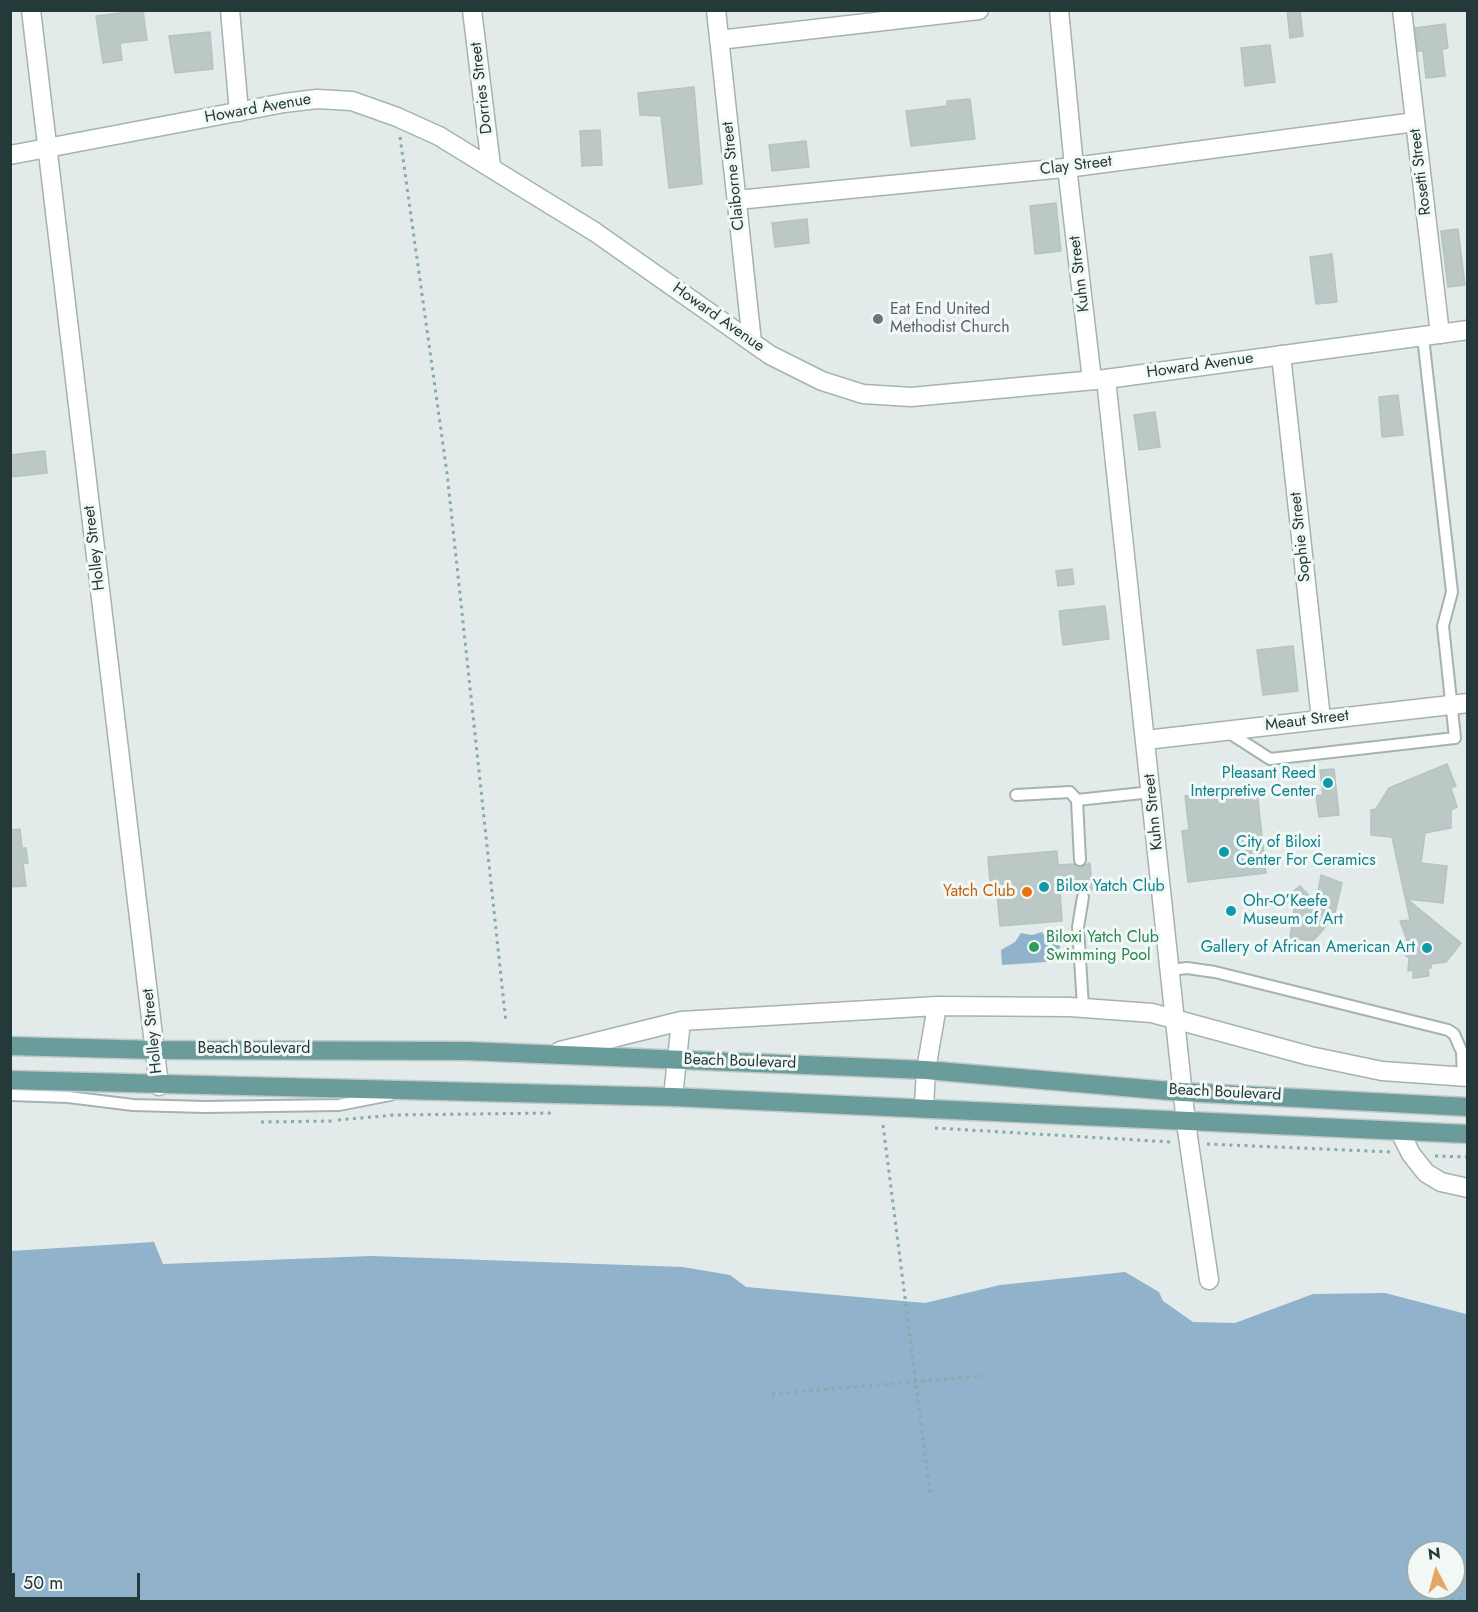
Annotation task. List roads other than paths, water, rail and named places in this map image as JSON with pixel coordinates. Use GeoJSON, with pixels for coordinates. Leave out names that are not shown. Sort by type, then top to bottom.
{"type":"FeatureCollection","features":[{"type":"Feature","properties":{"kind":"main road","name":"Beach Boulevard"},"geometry":{"type":"LineString","coordinates":[[10,1046],[156,1050],[304,1049],[677,1059],[926,1070],[1182,1092],[1467,1107]]}},
{"type":"Feature","properties":{"kind":"main road","name":"Beach Boulevard"},"geometry":{"type":"LineString","coordinates":[[10,1080],[159,1086],[673,1097],[924,1107],[1186,1123],[1467,1134]]}},
{"type":"Feature","properties":{"kind":"street","name":"Holley Street"},"geometry":{"type":"LineString","coordinates":[[30,10],[159,1086]]}},
{"type":"Feature","properties":{"kind":"street"},"geometry":{"type":"LineString","coordinates":[[230,10],[240,112]]}},
{"type":"Feature","properties":{"kind":"street","name":"Dorries Street"},"geometry":{"type":"LineString","coordinates":[[472,10],[491,166]]}},
{"type":"Feature","properties":{"kind":"street","name":"Claiborne Street"},"geometry":{"type":"LineString","coordinates":[[716,10],[752,342]]}},
{"type":"Feature","properties":{"kind":"street"},"geometry":{"type":"LineString","coordinates":[[719,40],[979,10]]}},
{"type":"Feature","properties":{"kind":"street","name":"Kuhn Street"},"geometry":{"type":"LineString","coordinates":[[1059,10],[1071,167],[1146,740],[1182,1092],[1209,1280]]}},
{"type":"Feature","properties":{"kind":"street","name":"Rosetti Street"},"geometry":{"type":"LineString","coordinates":[[1402,10],[1432,335]]}},
{"type":"Feature","properties":{"kind":"street","name":"Howard Avenue"},"geometry":{"type":"LineString","coordinates":[[10,155],[317,99],[352,101],[397,117],[439,136],[595,232],[752,342],[800,372],[863,394],[911,397],[1099,380],[1467,330]]}},
{"type":"Feature","properties":{"kind":"street","name":"Clay Street"},"geometry":{"type":"LineString","coordinates":[[737,200],[1071,167],[1414,122]]}},
{"type":"Feature","properties":{"kind":"street","name":"Sophie Street"},"geometry":{"type":"LineString","coordinates":[[1281,355],[1321,719]]}},
{"type":"Feature","properties":{"kind":"street","name":"Meaut Street"},"geometry":{"type":"LineString","coordinates":[[1146,740],[1459,704]]}},
{"type":"Feature","properties":{"kind":"street"},"geometry":{"type":"LineString","coordinates":[[546,1054],[590,1046],[658,1025],[681,1022],[987,1004],[1127,1010],[1176,1020],[1310,1056],[1382,1071],[1465,1077]]}},
{"type":"Feature","properties":{"kind":"street"},"geometry":{"type":"LineString","coordinates":[[924,1107],[926,1070],[937,1006]]}},
{"type":"Feature","properties":{"kind":"street"},"geometry":{"type":"LineString","coordinates":[[673,1097],[681,1022]]}},
{"type":"Feature","properties":{"kind":"street"},"geometry":{"type":"LineString","coordinates":[[1400,1132],[1411,1154],[1426,1173],[1441,1182],[1467,1188]]}},
{"type":"Feature","properties":{"kind":"lane"},"geometry":{"type":"LineString","coordinates":[[1225,730],[1270,759],[1455,738],[1459,704],[1443,626],[1452,592],[1432,335]]}},
{"type":"Feature","properties":{"kind":"lane"},"geometry":{"type":"LineString","coordinates":[[1016,795],[1070,792],[1077,800],[1080,860]]}},
{"type":"Feature","properties":{"kind":"lane"},"geometry":{"type":"LineString","coordinates":[[1077,800],[1152,792]]}},
{"type":"Feature","properties":{"kind":"lane"},"geometry":{"type":"LineString","coordinates":[[1083,897],[1078,927],[1083,1008]]}},
{"type":"Feature","properties":{"kind":"lane"},"geometry":{"type":"LineString","coordinates":[[1170,970],[1187,968],[1215,972],[1448,1030],[1454,1034],[1462,1052],[1465,1077]]}},
{"type":"Feature","properties":{"kind":"lane"},"geometry":{"type":"LineString","coordinates":[[10,1095],[68,1097],[133,1105],[205,1107],[339,1105],[410,1090]]}},
{"type":"Feature","properties":{"kind":"water","name":"Biloxi Yatch Club Swimming Pool"},"geometry":{"type":"Polygon","coordinates":[[[1042,932],[1047,940],[1060,946],[1061,961],[1002,965],[1001,950],[1015,942],[1021,933],[1032,935],[1042,932]]]}},
{"type":"Feature","properties":{"kind":"water"},"geometry":{"type":"Polygon","coordinates":[[[154,1242],[163,1264],[371,1256],[683,1267],[730,1275],[746,1287],[925,1303],[1000,1285],[1125,1272],[1159,1292],[1163,1301],[1193,1322],[1235,1323],[1313,1294],[1385,1293],[1466,1314],[1467,1601],[11,1601],[11,1251],[154,1242]]]}},
{"type":"Feature","properties":{"kind":"place","name":"Eat End United Methodist Church"},"geometry":{"type":"Point","coordinates":[878,319]}},
{"type":"Feature","properties":{"kind":"place","name":"Pleasant Reed Interpretive Center"},"geometry":{"type":"Point","coordinates":[1328,783]}},
{"type":"Feature","properties":{"kind":"place","name":"City of Biloxi Center For Ceramics"},"geometry":{"type":"Point","coordinates":[1224,852]}},
{"type":"Feature","properties":{"kind":"place","name":"Bilox Yatch Club"},"geometry":{"type":"Point","coordinates":[1044,887]}},
{"type":"Feature","properties":{"kind":"place","name":"Yatch Club"},"geometry":{"type":"Point","coordinates":[1027,892]}},
{"type":"Feature","properties":{"kind":"place","name":"Ohr-O’Keefe Museum of Art"},"geometry":{"type":"Point","coordinates":[1231,911]}},
{"type":"Feature","properties":{"kind":"place","name":"Biloxi Yatch Club Swimming Pool"},"geometry":{"type":"Point","coordinates":[1034,947]}},
{"type":"Feature","properties":{"kind":"place","name":"Gallery of African American Art"},"geometry":{"type":"Point","coordinates":[1427,948]}}]}
